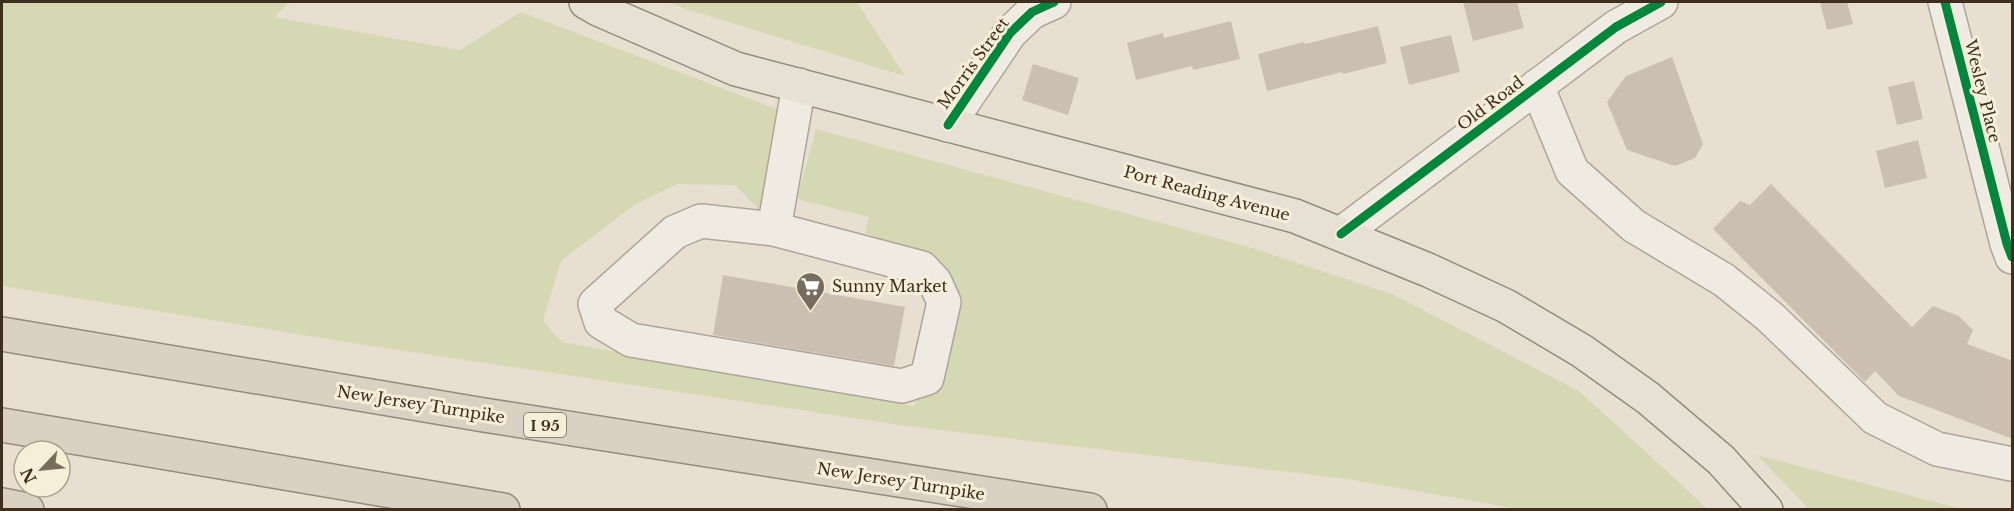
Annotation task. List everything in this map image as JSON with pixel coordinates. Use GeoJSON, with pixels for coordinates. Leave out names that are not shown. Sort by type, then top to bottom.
{"type":"FeatureCollection","features":[{"type":"Feature","properties":{"kind":"highway","name":"New Jersey Turnpike"},"geometry":{"type":"LineString","coordinates":[[2,334],[518,421],[1090,510]]}},
{"type":"Feature","properties":{"kind":"highway"},"geometry":{"type":"LineString","coordinates":[[2,425],[503,510]]}},
{"type":"Feature","properties":{"kind":"highway"},"geometry":{"type":"LineString","coordinates":[[2,505],[27,510]]}},
{"type":"Feature","properties":{"kind":"main road","name":"Port Reading Avenue"},"geometry":{"type":"LineString","coordinates":[[586,2],[736,69],[1295,216],[1428,270],[1506,306],[1582,351],[1648,398],[1721,460],[1766,510]]}},
{"type":"Feature","properties":{"kind":"street","name":"Morris Street"},"geometry":{"type":"LineString","coordinates":[[948,124],[1011,33],[1032,12],[1054,2]]}},
{"type":"Feature","properties":{"kind":"street","name":"Old Road"},"geometry":{"type":"LineString","coordinates":[[1341,234],[1616,27],[1661,2]]}},
{"type":"Feature","properties":{"kind":"street","name":"Wesley Place"},"geometry":{"type":"LineString","coordinates":[[1945,2],[2007,244],[2013,257]]}},
{"type":"Feature","properties":{"kind":"street"},"geometry":{"type":"LineString","coordinates":[[774,229],[799,85]]}},
{"type":"Feature","properties":{"kind":"street"},"geometry":{"type":"LineString","coordinates":[[1537,86],[1572,171],[1634,226],[1724,280],[1770,317],[1875,418],[1937,449],[2013,465]]}},
{"type":"Feature","properties":{"kind":"street"},"geometry":{"type":"LineString","coordinates":[[701,221],[774,229],[922,268],[935,282],[944,302],[927,378],[902,386],[631,340],[601,322],[595,304],[675,232],[701,221]]}},
{"type":"Feature","properties":{"kind":"green space"},"geometry":{"type":"Polygon","coordinates":[[[2,2],[290,2],[274,17],[460,50],[521,12],[782,111],[761,212],[735,185],[677,184],[634,205],[561,261],[543,321],[562,342],[914,406],[956,291],[924,256],[865,233],[869,217],[797,199],[816,129],[1246,246],[1394,295],[1579,391],[1707,509],[1518,509],[1347,479],[907,426],[365,345],[2,286],[2,2]]]}},
{"type":"Feature","properties":{"kind":"green space"},"geometry":{"type":"Polygon","coordinates":[[[668,2],[857,2],[905,76],[686,9],[668,2]]]}},
{"type":"Feature","properties":{"kind":"green space"},"geometry":{"type":"Polygon","coordinates":[[[1757,455],[1961,509],[1809,509],[1757,455]]]}},
{"type":"Feature","properties":{"kind":"building"},"geometry":{"type":"Polygon","coordinates":[[[1463,2],[1517,2],[1524,28],[1473,41],[1463,2]]]}},
{"type":"Feature","properties":{"kind":"building"},"geometry":{"type":"Polygon","coordinates":[[[1820,2],[1847,2],[1853,24],[1827,30],[1820,2]]]}},
{"type":"Feature","properties":{"kind":"building"},"geometry":{"type":"Polygon","coordinates":[[[1231,21],[1240,59],[1193,70],[1192,66],[1136,80],[1127,43],[1163,33],[1164,38],[1231,21]]]}},
{"type":"Feature","properties":{"kind":"building"},"geometry":{"type":"Polygon","coordinates":[[[1378,26],[1387,63],[1267,91],[1258,54],[1378,26]]]}},
{"type":"Feature","properties":{"kind":"building"},"geometry":{"type":"Polygon","coordinates":[[[1451,35],[1460,72],[1409,85],[1400,47],[1451,35]]]}},
{"type":"Feature","properties":{"kind":"building"},"geometry":{"type":"Polygon","coordinates":[[[1672,57],[1703,144],[1695,158],[1675,166],[1627,150],[1607,102],[1626,76],[1672,57]]]}},
{"type":"Feature","properties":{"kind":"building"},"geometry":{"type":"Polygon","coordinates":[[[1033,64],[1079,78],[1068,115],[1022,100],[1033,64]]]}},
{"type":"Feature","properties":{"kind":"building"},"geometry":{"type":"Polygon","coordinates":[[[1914,81],[1923,119],[1897,125],[1888,87],[1914,81]]]}},
{"type":"Feature","properties":{"kind":"building"},"geometry":{"type":"Polygon","coordinates":[[[1918,140],[1927,178],[1885,188],[1876,151],[1918,140]]]}},
{"type":"Feature","properties":{"kind":"building"},"geometry":{"type":"Polygon","coordinates":[[[1771,184],[1912,327],[1933,306],[1959,316],[1973,330],[1967,344],[2013,361],[2013,439],[1899,396],[1875,371],[1865,382],[1713,229],[1740,201],[1750,205],[1771,184]]]}},
{"type":"Feature","properties":{"kind":"building"},"geometry":{"type":"Polygon","coordinates":[[[723,275],[905,307],[894,366],[713,335],[723,275]]]}},
{"type":"Feature","properties":{"kind":"cycle path"},"geometry":{"type":"LineString","coordinates":[[948,125],[1010,33],[1032,12],[1054,2]]}},
{"type":"Feature","properties":{"kind":"cycle path"},"geometry":{"type":"LineString","coordinates":[[1341,234],[1616,27],[1661,2]]}},
{"type":"Feature","properties":{"kind":"cycle path"},"geometry":{"type":"LineString","coordinates":[[1945,2],[2012,257]]}},
{"type":"Feature","properties":{"kind":"place","name":"Sunny Market"},"geometry":{"type":"Point","coordinates":[811,312]}}]}
